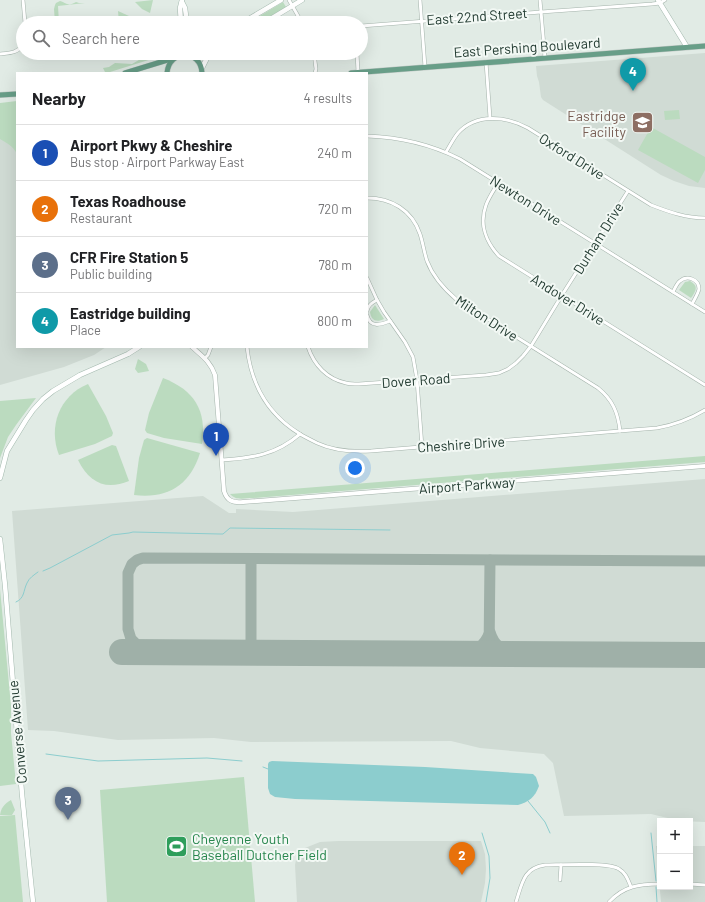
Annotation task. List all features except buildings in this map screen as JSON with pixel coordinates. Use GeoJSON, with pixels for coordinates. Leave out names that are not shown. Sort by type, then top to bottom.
{"type":"FeatureCollection","features":[{"type":"Feature","properties":{"kind":"main road"},"geometry":{"type":"LineString","coordinates":[[254,16],[282,0]]}},
{"type":"Feature","properties":{"kind":"main road"},"geometry":{"type":"LineString","coordinates":[[276,16],[302,0]]}},
{"type":"Feature","properties":{"kind":"main road"},"geometry":{"type":"LineString","coordinates":[[181,16],[180,8],[182,1]]}},
{"type":"Feature","properties":{"kind":"main road"},"geometry":{"type":"LineString","coordinates":[[182,1],[186,8],[187,16]]}},
{"type":"Feature","properties":{"kind":"main road"},"geometry":{"type":"LineString","coordinates":[[661,1],[687,47]]}},
{"type":"Feature","properties":{"kind":"main road","name":"East Pershing Boulevard"},"geometry":{"type":"LineString","coordinates":[[358,72],[705,46]]}},
{"type":"Feature","properties":{"kind":"main road"},"geometry":{"type":"LineString","coordinates":[[128,72],[165,60]]}},
{"type":"Feature","properties":{"kind":"main road"},"geometry":{"type":"LineString","coordinates":[[167,72],[170,64],[174,60]]}},
{"type":"Feature","properties":{"kind":"main road"},"geometry":{"type":"LineString","coordinates":[[197,60],[203,71]]}},
{"type":"Feature","properties":{"kind":"main road"},"geometry":{"type":"LineString","coordinates":[[203,71],[206,60]]}},
{"type":"Feature","properties":{"kind":"main road"},"geometry":{"type":"LineString","coordinates":[[0,95],[16,94]]}},
{"type":"Feature","properties":{"kind":"main road"},"geometry":{"type":"LineString","coordinates":[[0,478],[7,451],[26,420],[43,399],[53,391],[80,375],[128,354],[137,348]]}},
{"type":"Feature","properties":{"kind":"main road","name":"Converse Avenue"},"geometry":{"type":"LineString","coordinates":[[0,538],[22,794],[33,902]]}},
{"type":"Feature","properties":{"kind":"street"},"geometry":{"type":"LineString","coordinates":[[23,0],[24,16]]}},
{"type":"Feature","properties":{"kind":"street"},"geometry":{"type":"LineString","coordinates":[[289,0],[298,16]]}},
{"type":"Feature","properties":{"kind":"street"},"geometry":{"type":"LineString","coordinates":[[420,0],[425,67]]}},
{"type":"Feature","properties":{"kind":"street"},"geometry":{"type":"LineString","coordinates":[[540,0],[545,58]]}},
{"type":"Feature","properties":{"kind":"street","name":"East 22nd Street"},"geometry":{"type":"LineString","coordinates":[[368,25],[652,4],[661,1]]}},
{"type":"Feature","properties":{"kind":"street"},"geometry":{"type":"LineString","coordinates":[[0,54],[16,52]]}},
{"type":"Feature","properties":{"kind":"street"},"geometry":{"type":"LineString","coordinates":[[314,72],[316,69],[315,60]]}},
{"type":"Feature","properties":{"kind":"street"},"geometry":{"type":"LineString","coordinates":[[357,60],[358,72]]}},
{"type":"Feature","properties":{"kind":"street"},"geometry":{"type":"LineString","coordinates":[[486,62],[490,118]]}},
{"type":"Feature","properties":{"kind":"street","name":"Oxford Drive"},"geometry":{"type":"LineString","coordinates":[[446,152],[457,134],[475,122],[490,118],[507,120],[521,125],[651,205],[683,216],[705,218]]}},
{"type":"Feature","properties":{"kind":"street","name":"Newton Drive"},"geometry":{"type":"LineString","coordinates":[[368,136],[412,141],[430,146],[460,159],[705,312]]}},
{"type":"Feature","properties":{"kind":"street","name":"Andover Drive"},"geometry":{"type":"LineString","coordinates":[[498,183],[486,204],[484,229],[489,244],[499,256],[705,385]]}},
{"type":"Feature","properties":{"kind":"street","name":"Durham Drive"},"geometry":{"type":"LineString","coordinates":[[531,346],[628,191]]}},
{"type":"Feature","properties":{"kind":"street","name":"Milton Drive"},"geometry":{"type":"LineString","coordinates":[[368,198],[384,200],[394,204],[407,213],[419,232],[427,261],[436,278],[457,300],[606,394],[616,412],[620,431]]}},
{"type":"Feature","properties":{"kind":"street"},"geometry":{"type":"LineString","coordinates":[[673,292],[679,282],[684,278],[695,280],[699,289],[692,304]]}},
{"type":"Feature","properties":{"kind":"street"},"geometry":{"type":"LineString","coordinates":[[368,280],[377,300],[405,342],[413,357],[417,380],[422,447]]}},
{"type":"Feature","properties":{"kind":"street"},"geometry":{"type":"LineString","coordinates":[[368,307],[377,300]]}},
{"type":"Feature","properties":{"kind":"street"},"geometry":{"type":"LineString","coordinates":[[368,319],[371,323],[376,324],[382,324],[390,321]]}},
{"type":"Feature","properties":{"kind":"street","name":"Dover Road"},"geometry":{"type":"LineString","coordinates":[[308,348],[316,364],[324,372],[345,383],[359,384],[499,373],[516,364],[531,346]]}},
{"type":"Feature","properties":{"kind":"street"},"geometry":{"type":"LineString","coordinates":[[193,348],[211,366],[215,375],[222,460],[264,454],[276,450],[300,434]]}},
{"type":"Feature","properties":{"kind":"street"},"geometry":{"type":"LineString","coordinates":[[204,358],[208,355],[212,348]]}},
{"type":"Feature","properties":{"kind":"street","name":"Cheshire Drive"},"geometry":{"type":"LineString","coordinates":[[247,348],[251,370],[255,382],[263,398],[280,420],[300,434],[317,443],[330,448],[345,451],[371,451],[667,427],[705,410]]}},
{"type":"Feature","properties":{"kind":"street","name":"Airport Parkway"},"geometry":{"type":"LineString","coordinates":[[222,460],[224,491],[226,497],[230,501],[235,502],[705,466]]}},
{"type":"Feature","properties":{"kind":"street"},"geometry":{"type":"LineString","coordinates":[[516,902],[528,872],[533,868],[545,865],[610,865],[621,869],[631,887]]}},
{"type":"Feature","properties":{"kind":"street"},"geometry":{"type":"LineString","coordinates":[[560,880],[561,865]]}},
{"type":"Feature","properties":{"kind":"street"},"geometry":{"type":"LineString","coordinates":[[609,902],[617,894],[631,887],[645,884],[657,884]]}},
{"type":"Feature","properties":{"kind":"street"},"geometry":{"type":"LineString","coordinates":[[693,884],[705,885]]}},
{"type":"Feature","properties":{"kind":"shaded area","name":"Eastridge Facility"},"geometry":{"type":"Polygon","coordinates":[[[705,53],[705,188],[689,186],[661,175],[543,100],[541,97],[536,66],[705,53]]]}},
{"type":"Feature","properties":{"kind":"shaded area"},"geometry":{"type":"Polygon","coordinates":[[[16,103],[16,348],[104,348],[94,355],[64,367],[0,385],[0,104],[16,103]]]}},
{"type":"Feature","properties":{"kind":"shaded area"},"geometry":{"type":"Polygon","coordinates":[[[705,479],[705,822],[693,822],[693,818],[668,818],[651,814],[564,816],[553,763],[544,754],[480,748],[451,741],[251,742],[214,738],[118,740],[54,731],[28,730],[12,511],[203,496],[229,513],[236,513],[236,509],[293,512],[705,479]]]}},
{"type":"Feature","properties":{"kind":"shaded area"},"geometry":{"type":"Polygon","coordinates":[[[481,841],[485,854],[486,869],[481,902],[297,902],[295,865],[297,855],[305,848],[320,842],[481,841]]]}},
{"type":"Feature","properties":{"kind":"shaded area"},"geometry":{"type":"Polygon","coordinates":[[[693,846],[705,846],[705,902],[661,902],[660,890],[693,890],[693,846]]]}},
{"type":"Feature","properties":{"kind":"green space"},"geometry":{"type":"Polygon","coordinates":[[[153,0],[150,13],[142,9],[135,2],[153,0]]]}},
{"type":"Feature","properties":{"kind":"green space"},"geometry":{"type":"Polygon","coordinates":[[[60,1],[68,4],[76,2],[85,3],[58,6],[59,16],[54,16],[54,9],[56,3],[60,1]]]}},
{"type":"Feature","properties":{"kind":"green space"},"geometry":{"type":"Polygon","coordinates":[[[283,2],[286,7],[271,16],[260,16],[283,2]]]}},
{"type":"Feature","properties":{"kind":"green space"},"geometry":{"type":"Polygon","coordinates":[[[118,11],[129,16],[118,16],[118,11]]]}},
{"type":"Feature","properties":{"kind":"green space"},"geometry":{"type":"Polygon","coordinates":[[[139,60],[149,60],[110,72],[105,72],[103,68],[109,67],[115,63],[132,64],[139,60]]]}},
{"type":"Feature","properties":{"kind":"green space"},"geometry":{"type":"Polygon","coordinates":[[[16,101],[16,152],[12,147],[0,139],[0,103],[16,101]]]}},
{"type":"Feature","properties":{"kind":"green space"},"geometry":{"type":"Polygon","coordinates":[[[679,110],[680,119],[665,120],[664,111],[679,110]]]}},
{"type":"Feature","properties":{"kind":"green space"},"geometry":{"type":"Polygon","coordinates":[[[651,127],[705,157],[705,170],[698,183],[638,150],[651,127]]]}},
{"type":"Feature","properties":{"kind":"green space"},"geometry":{"type":"Polygon","coordinates":[[[690,281],[696,287],[691,298],[679,290],[685,282],[690,281]]]}},
{"type":"Feature","properties":{"kind":"green space"},"geometry":{"type":"Polygon","coordinates":[[[375,305],[384,319],[376,321],[371,317],[370,312],[375,305]]]}},
{"type":"Feature","properties":{"kind":"green space"},"geometry":{"type":"Polygon","coordinates":[[[138,359],[146,364],[149,371],[138,373],[135,369],[138,359]]]}},
{"type":"Feature","properties":{"kind":"green space"},"geometry":{"type":"Polygon","coordinates":[[[163,378],[183,389],[196,403],[200,411],[202,421],[202,444],[164,438],[147,433],[145,430],[149,413],[163,378]]]}},
{"type":"Feature","properties":{"kind":"green space"},"geometry":{"type":"Polygon","coordinates":[[[88,384],[106,416],[113,433],[112,436],[95,444],[59,455],[55,434],[58,414],[63,404],[70,396],[78,389],[88,384]]]}},
{"type":"Feature","properties":{"kind":"green space"},"geometry":{"type":"Polygon","coordinates":[[[36,398],[8,437],[0,458],[0,401],[36,398]]]}},
{"type":"Feature","properties":{"kind":"green space"},"geometry":{"type":"Polygon","coordinates":[[[147,438],[200,453],[190,474],[176,488],[157,495],[134,495],[139,458],[144,440],[147,438]]]}},
{"type":"Feature","properties":{"kind":"green space"},"geometry":{"type":"Polygon","coordinates":[[[112,445],[116,446],[129,481],[120,484],[105,485],[87,474],[78,460],[112,445]]]}},
{"type":"Feature","properties":{"kind":"green space"},"geometry":{"type":"Polygon","coordinates":[[[705,456],[705,462],[243,499],[235,498],[230,494],[705,456]]]}},
{"type":"Feature","properties":{"kind":"green space"},"geometry":{"type":"Polygon","coordinates":[[[0,589],[11,706],[11,733],[16,784],[0,786],[0,589]]]}},
{"type":"Feature","properties":{"kind":"green space","name":"Cheyenne Youth Baseball Dutcher Field"},"geometry":{"type":"Polygon","coordinates":[[[244,777],[255,902],[107,902],[100,790],[244,777]]]}},
{"type":"Feature","properties":{"kind":"green space"},"geometry":{"type":"Polygon","coordinates":[[[11,800],[15,810],[12,815],[0,815],[3,806],[11,800]]]}},
{"type":"Feature","properties":{"kind":"green space"},"geometry":{"type":"Polygon","coordinates":[[[15,815],[23,902],[0,902],[0,816],[15,815]]]}},
{"type":"Feature","properties":{"kind":"water"},"geometry":{"type":"Polygon","coordinates":[[[272,761],[425,767],[533,774],[536,777],[539,786],[536,793],[531,798],[518,805],[295,799],[275,797],[270,794],[268,788],[268,764],[272,761]]]}},
{"type":"Feature","properties":{"kind":"waterway"},"geometry":{"type":"LineString","coordinates":[[43,571],[112,535],[133,532],[223,534],[230,528],[390,530]]}},
{"type":"Feature","properties":{"kind":"waterway"},"geometry":{"type":"LineString","coordinates":[[16,602],[21,598],[29,580],[38,572]]}},
{"type":"Feature","properties":{"kind":"waterway"},"geometry":{"type":"LineString","coordinates":[[46,754],[98,761],[207,758],[242,761]]}},
{"type":"Feature","properties":{"kind":"waterway"},"geometry":{"type":"LineString","coordinates":[[263,767],[268,769]]}},
{"type":"Feature","properties":{"kind":"waterway"},"geometry":{"type":"LineString","coordinates":[[528,801],[545,822],[550,833]]}},
{"type":"Feature","properties":{"kind":"waterway"},"geometry":{"type":"LineString","coordinates":[[482,833],[489,856],[490,878],[486,902]]}},
{"type":"Feature","properties":{"kind":"waterway"},"geometry":{"type":"LineString","coordinates":[[651,833],[656,881]]}},
{"type":"Feature","properties":{"kind":"waterway"},"geometry":{"type":"LineString","coordinates":[[656,887],[657,902]]}},
{"type":"Feature","properties":{"kind":"taxiway"},"geometry":{"type":"LineString","coordinates":[[159,652],[145,650],[137,645],[131,639],[128,629],[128,573],[132,564],[143,558],[705,561]]}},
{"type":"Feature","properties":{"kind":"taxiway"},"geometry":{"type":"LineString","coordinates":[[251,559],[251,644],[256,651],[264,653]]}},
{"type":"Feature","properties":{"kind":"taxiway"},"geometry":{"type":"LineString","coordinates":[[489,654],[490,560]]}},
{"type":"Feature","properties":{"kind":"taxiway"},"geometry":{"type":"LineString","coordinates":[[490,632],[494,641],[500,647],[516,654]]}},
{"type":"Feature","properties":{"kind":"taxiway"},"geometry":{"type":"LineString","coordinates":[[463,654],[479,647],[485,642],[489,634]]}},
{"type":"Feature","properties":{"kind":"taxiway"},"geometry":{"type":"LineString","coordinates":[[687,655],[705,652]]}},
{"type":"Feature","properties":{"kind":"runway"},"geometry":{"type":"LineString","coordinates":[[122,652],[705,655]]}},
{"type":"Feature","properties":{"kind":"place","name":"Eastridge building"},"geometry":{"type":"Point","coordinates":[633,91]}},
{"type":"Feature","properties":{"kind":"place","name":"Eastridge Facility"},"geometry":{"type":"Point","coordinates":[642,123]}},
{"type":"Feature","properties":{"kind":"place","name":"Airport Pkwy & Cheshire"},"geometry":{"type":"Point","coordinates":[216,456]}},
{"type":"Feature","properties":{"kind":"place","name":"CFR Fire Station 5"},"geometry":{"type":"Point","coordinates":[68,820]}},
{"type":"Feature","properties":{"kind":"place","name":"Cheyenne Youth Baseball Dutcher Field"},"geometry":{"type":"Point","coordinates":[177,846]}},
{"type":"Feature","properties":{"kind":"place","name":"Texas Roadhouse"},"geometry":{"type":"Point","coordinates":[462,875]}}]}
